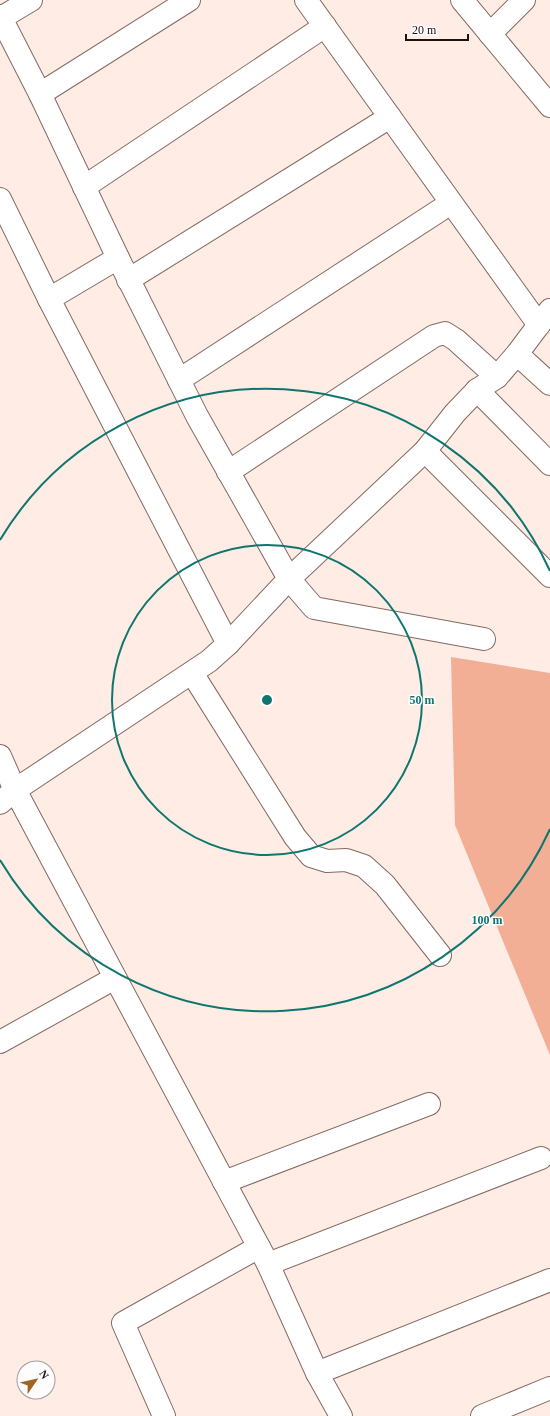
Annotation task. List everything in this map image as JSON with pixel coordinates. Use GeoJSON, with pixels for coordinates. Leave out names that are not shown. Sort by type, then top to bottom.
{"type":"FeatureCollection","features":[{"type":"Feature","properties":{"kind":"street"},"geometry":{"type":"LineString","coordinates":[[31,0],[0,17],[40,94],[128,280],[197,416],[289,579],[314,608],[484,638]]}},
{"type":"Feature","properties":{"kind":"street"},"geometry":{"type":"LineString","coordinates":[[40,94],[189,0]]}},
{"type":"Feature","properties":{"kind":"street"},"geometry":{"type":"LineString","coordinates":[[8,796],[209,661],[228,644],[289,579],[425,451],[455,413],[477,390],[497,377],[517,354],[544,318],[451,203],[306,0]]}},
{"type":"Feature","properties":{"kind":"street"},"geometry":{"type":"LineString","coordinates":[[462,0],[550,106]]}},
{"type":"Feature","properties":{"kind":"street"},"geometry":{"type":"LineString","coordinates":[[490,34],[524,0]]}},
{"type":"Feature","properties":{"kind":"street"},"geometry":{"type":"LineString","coordinates":[[84,187],[324,26]]}},
{"type":"Feature","properties":{"kind":"street"},"geometry":{"type":"LineString","coordinates":[[128,280],[390,117]]}},
{"type":"Feature","properties":{"kind":"street"},"geometry":{"type":"LineString","coordinates":[[0,199],[228,644]]}},
{"type":"Feature","properties":{"kind":"street"},"geometry":{"type":"LineString","coordinates":[[179,380],[451,203]]}},
{"type":"Feature","properties":{"kind":"street"},"geometry":{"type":"LineString","coordinates":[[50,299],[118,258]]}},
{"type":"Feature","properties":{"kind":"street"},"geometry":{"type":"LineString","coordinates":[[228,472],[434,336],[445,333],[456,340],[497,377]]}},
{"type":"Feature","properties":{"kind":"street"},"geometry":{"type":"LineString","coordinates":[[517,354],[550,384]]}},
{"type":"Feature","properties":{"kind":"street"},"geometry":{"type":"LineString","coordinates":[[477,390],[550,464]]}},
{"type":"Feature","properties":{"kind":"street"},"geometry":{"type":"LineString","coordinates":[[425,451],[550,576]]}},
{"type":"Feature","properties":{"kind":"street"},"geometry":{"type":"LineString","coordinates":[[192,672],[294,837],[311,856],[327,861],[346,860],[364,866],[385,885],[440,955]]}},
{"type":"Feature","properties":{"kind":"street"},"geometry":{"type":"LineString","coordinates":[[0,756],[8,796],[115,978],[264,1255],[317,1373],[341,1416]]}},
{"type":"Feature","properties":{"kind":"street"},"geometry":{"type":"LineString","coordinates":[[0,1042],[115,978]]}},
{"type":"Feature","properties":{"kind":"street"},"geometry":{"type":"LineString","coordinates":[[224,1182],[430,1104]]}},
{"type":"Feature","properties":{"kind":"street"},"geometry":{"type":"LineString","coordinates":[[164,1416],[123,1323],[264,1255],[541,1158]]}},
{"type":"Feature","properties":{"kind":"street"},"geometry":{"type":"LineString","coordinates":[[317,1373],[550,1280]]}},
{"type":"Feature","properties":{"kind":"street"},"geometry":{"type":"LineString","coordinates":[[482,1416],[550,1388]]}},
{"type":"Feature","properties":{"kind":"shaded area"},"geometry":{"type":"Polygon","coordinates":[[[451,657],[550,673],[550,1055],[455,825],[451,657]]]}}]}
